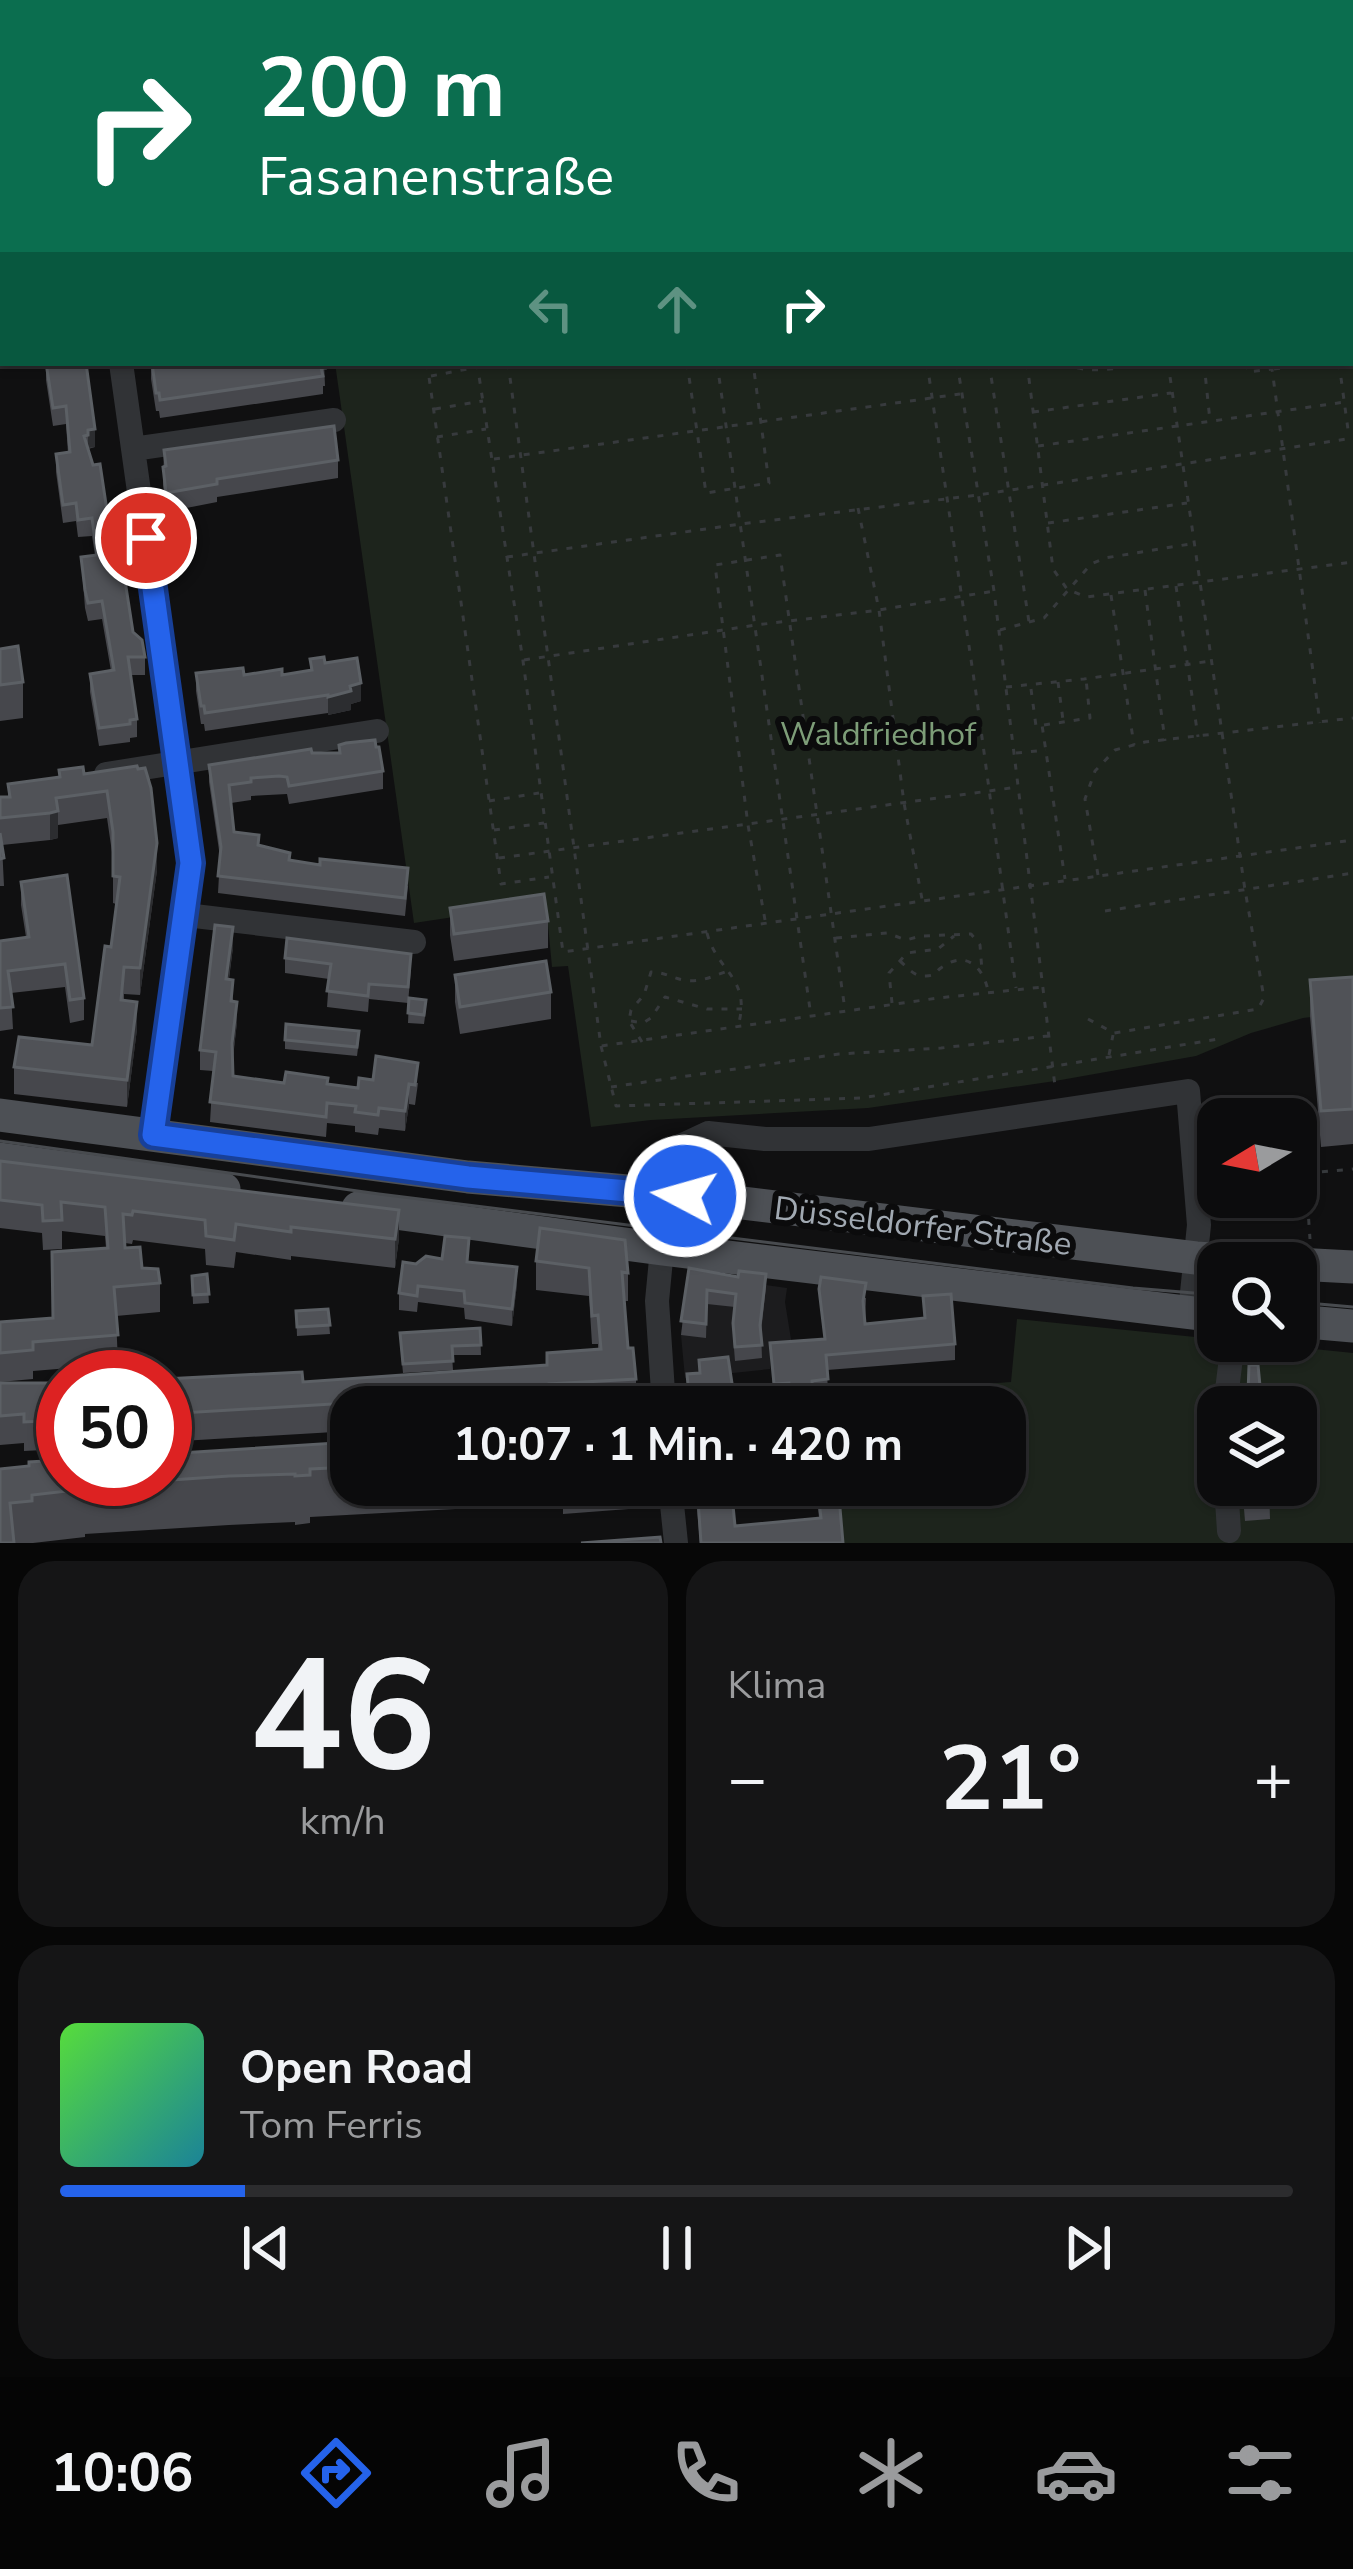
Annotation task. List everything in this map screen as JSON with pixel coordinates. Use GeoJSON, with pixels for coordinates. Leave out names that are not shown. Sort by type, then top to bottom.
{"type":"FeatureCollection","features":[{"type":"Feature","properties":{"kind":"main road","name":"Düsseldorfer Straße"},"geometry":{"type":"LineString","coordinates":[[0,1115],[468,1177],[669,1194],[1196,1258]]}},
{"type":"Feature","properties":{"kind":"main road"},"geometry":{"type":"LineString","coordinates":[[0,1159],[266,1195]]}},
{"type":"Feature","properties":{"kind":"main road","name":"Düsseldorfer Straße"},"geometry":{"type":"LineString","coordinates":[[336,1205],[1197,1313]]}},
{"type":"Feature","properties":{"kind":"main road"},"geometry":{"type":"LineString","coordinates":[[1317,1266],[1353,1268]]}},
{"type":"Feature","properties":{"kind":"main road"},"geometry":{"type":"LineString","coordinates":[[1317,1323],[1353,1326]]}},
{"type":"Feature","properties":{"kind":"street"},"geometry":{"type":"LineString","coordinates":[[121,366],[191,863],[153,1135]]}},
{"type":"Feature","properties":{"kind":"street"},"geometry":{"type":"LineString","coordinates":[[133,448],[334,420]]}},
{"type":"Feature","properties":{"kind":"street"},"geometry":{"type":"LineString","coordinates":[[88,777],[376,731]]}},
{"type":"Feature","properties":{"kind":"street"},"geometry":{"type":"LineString","coordinates":[[186,915],[414,942]]}},
{"type":"Feature","properties":{"kind":"street"},"geometry":{"type":"LineString","coordinates":[[669,1194],[693,1139],[708,1133],[765,1139],[868,1139],[1188,1091],[1199,1226],[1197,1265]]}},
{"type":"Feature","properties":{"kind":"street"},"geometry":{"type":"LineString","coordinates":[[662,1249],[657,1301],[663,1386]]}},
{"type":"Feature","properties":{"kind":"street"},"geometry":{"type":"LineString","coordinates":[[672,1506],[676,1543]]}},
{"type":"Feature","properties":{"kind":"street"},"geometry":{"type":"LineString","coordinates":[[1227,1506],[1229,1531]]}},
{"type":"Feature","properties":{"kind":"path"},"geometry":{"type":"LineString","coordinates":[[427,366],[502,884],[552,877]]}},
{"type":"Feature","properties":{"kind":"path"},"geometry":{"type":"LineString","coordinates":[[429,377],[474,366]]}},
{"type":"Feature","properties":{"kind":"path"},"geometry":{"type":"LineString","coordinates":[[478,366],[562,952],[1353,840]]}},
{"type":"Feature","properties":{"kind":"path"},"geometry":{"type":"LineString","coordinates":[[508,366],[601,1046],[616,1106],[862,1098],[1218,1039]]}},
{"type":"Feature","properties":{"kind":"path"},"geometry":{"type":"LineString","coordinates":[[687,366],[706,493],[769,483],[752,366]]}},
{"type":"Feature","properties":{"kind":"path"},"geometry":{"type":"LineString","coordinates":[[717,366],[811,1018]]}},
{"type":"Feature","properties":{"kind":"path"},"geometry":{"type":"LineString","coordinates":[[927,366],[1016,990]]}},
{"type":"Feature","properties":{"kind":"path"},"geometry":{"type":"LineString","coordinates":[[958,366],[994,591],[1057,1110]]}},
{"type":"Feature","properties":{"kind":"path"},"geometry":{"type":"LineString","coordinates":[[989,366],[1029,622]]}},
{"type":"Feature","properties":{"kind":"path"},"geometry":{"type":"LineString","coordinates":[[1027,366],[1053,569],[1067,589],[1085,597],[1353,562]]}},
{"type":"Feature","properties":{"kind":"path"},"geometry":{"type":"LineString","coordinates":[[1068,366],[1099,370],[1129,366]]}},
{"type":"Feature","properties":{"kind":"path"},"geometry":{"type":"LineString","coordinates":[[1088,1019],[1114,1033],[1258,1009],[1264,998],[1169,366]]}},
{"type":"Feature","properties":{"kind":"path"},"geometry":{"type":"LineString","coordinates":[[1204,366],[1211,423]]}},
{"type":"Feature","properties":{"kind":"path"},"geometry":{"type":"LineString","coordinates":[[1247,366],[1248,372],[1296,366]]}},
{"type":"Feature","properties":{"kind":"path"},"geometry":{"type":"LineString","coordinates":[[507,557],[978,495],[1351,438],[1339,366]]}},
{"type":"Feature","properties":{"kind":"path"},"geometry":{"type":"LineString","coordinates":[[1272,369],[1320,723]]}},
{"type":"Feature","properties":{"kind":"path"},"geometry":{"type":"LineString","coordinates":[[1033,412],[1173,392]]}},
{"type":"Feature","properties":{"kind":"path"},"geometry":{"type":"LineString","coordinates":[[492,460],[962,393]]}},
{"type":"Feature","properties":{"kind":"path"},"geometry":{"type":"LineString","coordinates":[[433,409],[483,401]]}},
{"type":"Feature","properties":{"kind":"path"},"geometry":{"type":"LineString","coordinates":[[1036,447],[1345,402]]}},
{"type":"Feature","properties":{"kind":"path"},"geometry":{"type":"LineString","coordinates":[[437,437],[488,428]]}},
{"type":"Feature","properties":{"kind":"path"},"geometry":{"type":"LineString","coordinates":[[1046,524],[1190,502]]}},
{"type":"Feature","properties":{"kind":"path"},"geometry":{"type":"LineString","coordinates":[[858,508],[879,610],[922,901]]}},
{"type":"Feature","properties":{"kind":"path"},"geometry":{"type":"LineString","coordinates":[[999,630],[1044,618],[1091,565],[1106,558],[1196,543]]}},
{"type":"Feature","properties":{"kind":"path"},"geometry":{"type":"LineString","coordinates":[[765,922],[715,566],[780,555],[845,1012]]}},
{"type":"Feature","properties":{"kind":"path"},"geometry":{"type":"LineString","coordinates":[[1175,584],[1198,737]]}},
{"type":"Feature","properties":{"kind":"path"},"geometry":{"type":"LineString","coordinates":[[1144,589],[1165,740]]}},
{"type":"Feature","properties":{"kind":"path"},"geometry":{"type":"LineString","coordinates":[[523,661],[994,591]]}},
{"type":"Feature","properties":{"kind":"path"},"geometry":{"type":"LineString","coordinates":[[1111,593],[1134,745]]}},
{"type":"Feature","properties":{"kind":"path"},"geometry":{"type":"LineString","coordinates":[[1006,687],[1213,660]]}},
{"type":"Feature","properties":{"kind":"path"},"geometry":{"type":"LineString","coordinates":[[1030,685],[1036,726],[1090,718],[1085,679]]}},
{"type":"Feature","properties":{"kind":"path"},"geometry":{"type":"LineString","coordinates":[[1058,682],[1063,722]]}},
{"type":"Feature","properties":{"kind":"path"},"geometry":{"type":"LineString","coordinates":[[1099,876],[1085,799],[1095,771],[1115,750],[1353,718]]}},
{"type":"Feature","properties":{"kind":"path"},"geometry":{"type":"LineString","coordinates":[[1042,725],[1065,881]]}},
{"type":"Feature","properties":{"kind":"path"},"geometry":{"type":"LineString","coordinates":[[1014,753],[1046,750]]}},
{"type":"Feature","properties":{"kind":"path"},"geometry":{"type":"LineString","coordinates":[[497,858],[1018,787]]}},
{"type":"Feature","properties":{"kind":"path"},"geometry":{"type":"LineString","coordinates":[[489,801],[541,793]]}},
{"type":"Feature","properties":{"kind":"path"},"geometry":{"type":"LineString","coordinates":[[494,830],[545,822]]}},
{"type":"Feature","properties":{"kind":"path"},"geometry":{"type":"LineString","coordinates":[[1105,911],[1353,873]]}},
{"type":"Feature","properties":{"kind":"path"},"geometry":{"type":"LineString","coordinates":[[707,931],[711,946],[739,983],[738,1028]]}},
{"type":"Feature","properties":{"kind":"path"},"geometry":{"type":"LineString","coordinates":[[833,938],[887,933],[907,940],[971,934],[980,945],[988,993]]}},
{"type":"Feature","properties":{"kind":"path"},"geometry":{"type":"LineString","coordinates":[[892,1005],[889,973],[907,953],[938,949],[956,933]]}},
{"type":"Feature","properties":{"kind":"path"},"geometry":{"type":"LineString","coordinates":[[900,961],[924,976],[957,960],[982,971]]}},
{"type":"Feature","properties":{"kind":"path"},"geometry":{"type":"LineString","coordinates":[[643,1042],[629,1021],[651,972],[691,981],[728,971]]}},
{"type":"Feature","properties":{"kind":"path"},"geometry":{"type":"LineString","coordinates":[[601,1046],[1043,987]]}},
{"type":"Feature","properties":{"kind":"path"},"geometry":{"type":"LineString","coordinates":[[629,1021],[643,1023],[651,1018],[665,997],[706,1009],[742,1009]]}},
{"type":"Feature","properties":{"kind":"path"},"geometry":{"type":"LineString","coordinates":[[1109,1057],[1114,1033]]}},
{"type":"Feature","properties":{"kind":"path"},"geometry":{"type":"LineString","coordinates":[[611,1088],[838,1054],[1049,1035]]}},
{"type":"Feature","properties":{"kind":"path"},"geometry":{"type":"LineString","coordinates":[[1317,1172],[1353,1169]]}},
{"type":"Feature","properties":{"kind":"shaded area"},"geometry":{"type":"Polygon","coordinates":[[[690,1274],[787,1288],[794,1358],[770,1359],[770,1369],[685,1378],[681,1335],[690,1274]]]}},
{"type":"Feature","properties":{"kind":"green space","name":"Waldfriedhof"},"geometry":{"type":"Polygon","coordinates":[[[335,366],[1353,366],[1353,1012],[1303,1018],[1196,1056],[1055,1081],[868,1108],[591,1127],[568,966],[552,967],[546,903],[414,923],[335,366]]]}},
{"type":"Feature","properties":{"kind":"green space"},"geometry":{"type":"Polygon","coordinates":[[[1017,1319],[1197,1337],[1197,1362],[1317,1362],[1317,1349],[1353,1353],[1353,1543],[840,1543],[837,1506],[1026,1506],[1026,1386],[954,1386],[1011,1382],[1017,1319]]]}},
{"type":"Feature","properties":{"kind":"building"},"geometry":{"type":"Polygon","coordinates":[[[46,366],[86,366],[95,429],[84,436],[93,465],[100,464],[109,524],[125,523],[124,574],[133,632],[142,640],[145,657],[128,657],[137,719],[130,724],[99,728],[90,674],[114,670],[102,601],[88,603],[85,590],[81,557],[97,555],[92,518],[78,520],[76,503],[63,505],[56,454],[70,452],[66,406],[53,408],[46,366]]]}},
{"type":"Feature","properties":{"kind":"building"},"geometry":{"type":"Polygon","coordinates":[[[152,366],[325,368],[321,368],[323,376],[160,400],[152,366]]]}},
{"type":"Feature","properties":{"kind":"building"},"geometry":{"type":"Polygon","coordinates":[[[334,426],[338,460],[217,479],[217,484],[166,493],[164,450],[334,426]]]}},
{"type":"Feature","properties":{"kind":"building"},"geometry":{"type":"Polygon","coordinates":[[[18,646],[23,682],[0,685],[0,649],[18,646]]]}},
{"type":"Feature","properties":{"kind":"building"},"geometry":{"type":"Polygon","coordinates":[[[324,657],[325,663],[357,658],[361,683],[328,697],[205,713],[201,706],[196,673],[243,668],[244,675],[282,669],[282,675],[312,670],[310,659],[324,657]]]}},
{"type":"Feature","properties":{"kind":"building"},"geometry":{"type":"Polygon","coordinates":[[[375,740],[383,771],[289,786],[287,777],[279,776],[229,785],[234,832],[259,835],[258,845],[290,853],[289,860],[408,868],[405,898],[218,876],[221,847],[209,765],[311,749],[312,753],[340,753],[339,745],[375,740]]]}},
{"type":"Feature","properties":{"kind":"building"},"geometry":{"type":"Polygon","coordinates":[[[83,767],[84,774],[145,768],[151,788],[157,843],[140,968],[124,967],[121,1000],[137,1002],[127,1080],[14,1067],[19,1037],[92,1045],[120,877],[113,876],[107,791],[56,798],[58,811],[0,818],[0,797],[10,797],[8,784],[60,777],[59,770],[83,767]]]}},
{"type":"Feature","properties":{"kind":"building"},"geometry":{"type":"Polygon","coordinates":[[[67,875],[84,998],[70,1000],[65,964],[8,971],[13,1007],[0,1008],[0,941],[29,937],[21,882],[67,875]]]}},
{"type":"Feature","properties":{"kind":"building"},"geometry":{"type":"Polygon","coordinates":[[[544,894],[548,921],[454,934],[450,908],[544,894]]]}},
{"type":"Feature","properties":{"kind":"building"},"geometry":{"type":"Polygon","coordinates":[[[215,925],[233,927],[226,979],[233,980],[231,1001],[237,1002],[233,1076],[284,1083],[286,1072],[358,1088],[359,1078],[373,1080],[376,1056],[418,1063],[405,1111],[379,1108],[378,1115],[355,1112],[356,1106],[327,1103],[326,1117],[210,1102],[216,1052],[200,1050],[215,925]]]}},
{"type":"Feature","properties":{"kind":"building"},"geometry":{"type":"Polygon","coordinates":[[[287,938],[411,954],[408,987],[369,984],[368,996],[327,991],[331,964],[285,958],[287,938]]]}},
{"type":"Feature","properties":{"kind":"building"},"geometry":{"type":"Polygon","coordinates":[[[546,961],[551,992],[460,1007],[455,975],[546,961]]]}},
{"type":"Feature","properties":{"kind":"building"},"geometry":{"type":"Polygon","coordinates":[[[1353,977],[1353,1109],[1321,1111],[1310,980],[1353,977]]]}},
{"type":"Feature","properties":{"kind":"building"},"geometry":{"type":"Polygon","coordinates":[[[409,998],[426,1000],[424,1015],[408,1013],[409,998]]]}},
{"type":"Feature","properties":{"kind":"building"},"geometry":{"type":"Polygon","coordinates":[[[286,1024],[359,1031],[357,1047],[285,1040],[286,1024]]]}},
{"type":"Feature","properties":{"kind":"building"},"geometry":{"type":"Polygon","coordinates":[[[0,1161],[399,1210],[395,1239],[236,1224],[234,1240],[206,1236],[205,1220],[133,1211],[123,1214],[125,1248],[140,1247],[142,1268],[158,1269],[160,1283],[114,1287],[118,1335],[33,1342],[33,1350],[0,1353],[0,1322],[53,1318],[52,1252],[108,1248],[105,1207],[61,1202],[62,1220],[43,1221],[42,1205],[0,1200],[0,1161]]]}},
{"type":"Feature","properties":{"kind":"building"},"geometry":{"type":"Polygon","coordinates":[[[540,1228],[625,1240],[628,1273],[622,1272],[628,1348],[633,1348],[636,1379],[549,1386],[330,1386],[330,1404],[192,1412],[192,1378],[302,1372],[303,1382],[547,1365],[547,1353],[601,1349],[598,1315],[592,1316],[589,1268],[536,1261],[540,1228]]]}},
{"type":"Feature","properties":{"kind":"building"},"geometry":{"type":"Polygon","coordinates":[[[445,1236],[469,1238],[467,1262],[517,1267],[512,1309],[465,1303],[464,1291],[418,1286],[417,1296],[399,1293],[403,1262],[416,1264],[426,1256],[442,1259],[445,1236]]]}},
{"type":"Feature","properties":{"kind":"building"},"geometry":{"type":"Polygon","coordinates":[[[689,1268],[738,1277],[739,1271],[766,1274],[762,1345],[735,1347],[736,1294],[707,1290],[706,1324],[681,1321],[689,1268]]]}},
{"type":"Feature","properties":{"kind":"building"},"geometry":{"type":"Polygon","coordinates":[[[207,1274],[209,1294],[193,1295],[192,1276],[207,1274]]]}},
{"type":"Feature","properties":{"kind":"building"},"geometry":{"type":"Polygon","coordinates":[[[821,1277],[866,1283],[865,1324],[925,1318],[923,1296],[951,1294],[955,1344],[826,1355],[828,1379],[812,1381],[812,1386],[774,1384],[770,1343],[825,1339],[821,1277]]]}},
{"type":"Feature","properties":{"kind":"building"},"geometry":{"type":"Polygon","coordinates":[[[328,1309],[330,1325],[297,1327],[296,1311],[328,1309]]]}},
{"type":"Feature","properties":{"kind":"building"},"geometry":{"type":"Polygon","coordinates":[[[480,1328],[481,1345],[452,1346],[453,1361],[403,1364],[400,1333],[480,1328]]]}},
{"type":"Feature","properties":{"kind":"building"},"geometry":{"type":"Polygon","coordinates":[[[728,1357],[732,1386],[688,1386],[687,1374],[700,1373],[699,1360],[728,1357]]]}},
{"type":"Feature","properties":{"kind":"building"},"geometry":{"type":"Polygon","coordinates":[[[1249,1365],[1258,1365],[1260,1386],[1248,1386],[1249,1365]]]}},
{"type":"Feature","properties":{"kind":"building"},"geometry":{"type":"Polygon","coordinates":[[[0,1383],[36,1383],[36,1421],[24,1422],[24,1414],[0,1416],[0,1383]]]}},
{"type":"Feature","properties":{"kind":"building"},"geometry":{"type":"Polygon","coordinates":[[[330,1443],[330,1468],[310,1469],[310,1475],[192,1479],[192,1452],[330,1443]]]}},
{"type":"Feature","properties":{"kind":"building"},"geometry":{"type":"Polygon","coordinates":[[[36,1462],[36,1495],[32,1501],[10,1503],[14,1543],[0,1543],[0,1469],[29,1466],[36,1462]]]}},
{"type":"Feature","properties":{"kind":"building"},"geometry":{"type":"Polygon","coordinates":[[[698,1506],[733,1506],[735,1526],[821,1518],[820,1506],[840,1506],[843,1543],[701,1543],[698,1506]]]}},
{"type":"Feature","properties":{"kind":"building"},"geometry":{"type":"Polygon","coordinates":[[[660,1537],[661,1543],[581,1543],[660,1537]]]}},
{"type":"Feature","properties":{"kind":"tram line"},"geometry":{"type":"LineString","coordinates":[[0,1141],[379,1194],[1197,1293]]}},
{"type":"Feature","properties":{"kind":"tram line"},"geometry":{"type":"LineString","coordinates":[[1317,1304],[1353,1307]]}},
{"type":"Feature","properties":{"kind":"route"},"geometry":{"type":"LineString","coordinates":[[146,538],[191,863],[153,1135],[468,1177],[685,1196]]}}]}
